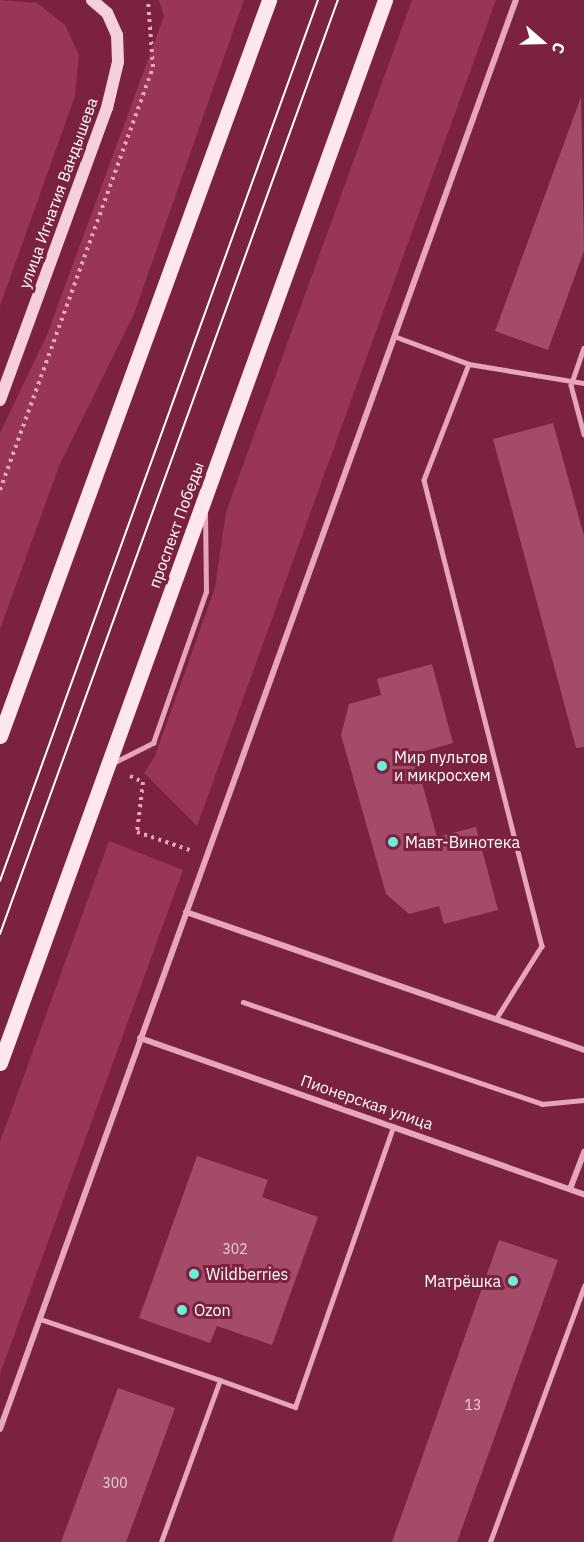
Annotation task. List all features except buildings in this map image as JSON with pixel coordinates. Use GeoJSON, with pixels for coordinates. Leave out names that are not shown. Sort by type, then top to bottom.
{"type":"FeatureCollection","features":[{"type":"Feature","properties":{"kind":"main road"},"geometry":{"type":"LineString","coordinates":[[0,736],[269,0]]}},
{"type":"Feature","properties":{"kind":"main road","name":"проспект Победы"},"geometry":{"type":"LineString","coordinates":[[0,1063],[385,0]]}},
{"type":"Feature","properties":{"kind":"street","name":"улица Игнатия Вандышева"},"geometry":{"type":"LineString","coordinates":[[0,400],[118,62],[117,35],[107,13],[92,0]]}},
{"type":"Feature","properties":{"kind":"street"},"geometry":{"type":"LineString","coordinates":[[0,1430],[516,0]]}},
{"type":"Feature","properties":{"kind":"street"},"geometry":{"type":"LineString","coordinates":[[186,912],[584,1050]]}},
{"type":"Feature","properties":{"kind":"street","name":"Пионерская улица"},"geometry":{"type":"LineString","coordinates":[[140,1038],[584,1194]]}},
{"type":"Feature","properties":{"kind":"street"},"geometry":{"type":"LineString","coordinates":[[570,1189],[584,1152]]}},
{"type":"Feature","properties":{"kind":"lane"},"geometry":{"type":"LineString","coordinates":[[394,336],[469,364],[570,385],[584,383]]}},
{"type":"Feature","properties":{"kind":"lane"},"geometry":{"type":"LineString","coordinates":[[584,348],[570,385],[584,434]]}},
{"type":"Feature","properties":{"kind":"lane"},"geometry":{"type":"LineString","coordinates":[[469,364],[424,480],[542,946],[496,1018]]}},
{"type":"Feature","properties":{"kind":"lane"},"geometry":{"type":"LineString","coordinates":[[108,766],[153,743],[206,592],[205,499]]}},
{"type":"Feature","properties":{"kind":"lane"},"geometry":{"type":"LineString","coordinates":[[243,1002],[542,1104],[584,1100]]}},
{"type":"Feature","properties":{"kind":"lane"},"geometry":{"type":"LineString","coordinates":[[40,1319],[295,1407],[394,1126]]}},
{"type":"Feature","properties":{"kind":"lane"},"geometry":{"type":"LineString","coordinates":[[490,1542],[584,1286]]}},
{"type":"Feature","properties":{"kind":"lane"},"geometry":{"type":"LineString","coordinates":[[161,1542],[220,1380]]}},
{"type":"Feature","properties":{"kind":"path"},"geometry":{"type":"LineString","coordinates":[[0,490],[153,67],[148,0]]}},
{"type":"Feature","properties":{"kind":"path"},"geometry":{"type":"LineString","coordinates":[[108,766],[143,782],[137,832],[206,856]]}},
{"type":"Feature","properties":{"kind":"shaded area"},"geometry":{"type":"Polygon","coordinates":[[[0,0],[37,3],[65,25],[79,55],[75,96],[0,306],[0,0]]]}},
{"type":"Feature","properties":{"kind":"shaded area"},"geometry":{"type":"Polygon","coordinates":[[[159,0],[244,0],[134,314],[59,466],[0,629],[0,433],[47,335],[164,16],[159,0]]]}},
{"type":"Feature","properties":{"kind":"shaded area"},"geometry":{"type":"Polygon","coordinates":[[[412,0],[496,0],[197,826],[144,773],[155,756],[215,588],[226,512],[412,0]]]}},
{"type":"Feature","properties":{"kind":"shaded area"},"geometry":{"type":"Polygon","coordinates":[[[109,841],[183,870],[0,1374],[0,1142],[109,841]]]}},
{"type":"Feature","properties":{"kind":"tram line"},"geometry":{"type":"LineString","coordinates":[[0,881],[318,0]]}},
{"type":"Feature","properties":{"kind":"tram line"},"geometry":{"type":"LineString","coordinates":[[0,934],[338,0]]}},
{"type":"Feature","properties":{"kind":"place","name":"Мир пультов и микросхем"},"geometry":{"type":"Point","coordinates":[382,766]}},
{"type":"Feature","properties":{"kind":"place","name":"Мавт-Винотека"},"geometry":{"type":"Point","coordinates":[393,842]}},
{"type":"Feature","properties":{"kind":"place","name":"Wildberries"},"geometry":{"type":"Point","coordinates":[194,1274]}},
{"type":"Feature","properties":{"kind":"place","name":"Матрёшка"},"geometry":{"type":"Point","coordinates":[513,1281]}},
{"type":"Feature","properties":{"kind":"place","name":"Ozon"},"geometry":{"type":"Point","coordinates":[182,1310]}}]}
